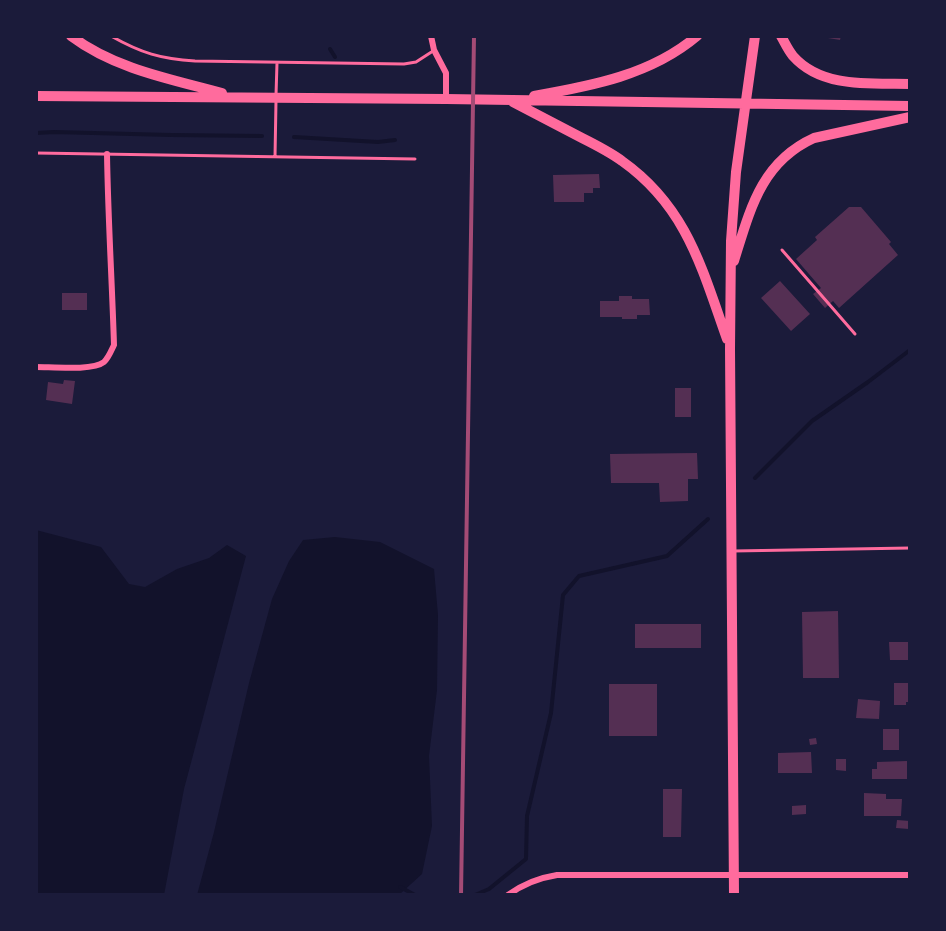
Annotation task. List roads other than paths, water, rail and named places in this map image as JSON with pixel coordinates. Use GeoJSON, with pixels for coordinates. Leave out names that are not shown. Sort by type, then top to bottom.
{"type":"FeatureCollection","features":[{"type":"Feature","properties":{"kind":"highway"},"geometry":{"type":"LineString","coordinates":[[71,36],[114,61],[237,98]]}},
{"type":"Feature","properties":{"kind":"highway"},"geometry":{"type":"LineString","coordinates":[[510,101],[601,83],[622,76],[667,58],[697,36]]}},
{"type":"Feature","properties":{"kind":"highway"},"geometry":{"type":"LineString","coordinates":[[734,895],[730,276],[733,205],[756,36]]}},
{"type":"Feature","properties":{"kind":"highway"},"geometry":{"type":"LineString","coordinates":[[781,36],[787,48],[800,63],[829,78],[867,84],[910,84]]}},
{"type":"Feature","properties":{"kind":"highway"},"geometry":{"type":"LineString","coordinates":[[36,96],[910,106]]}},
{"type":"Feature","properties":{"kind":"highway"},"geometry":{"type":"LineString","coordinates":[[510,101],[607,151],[622,161],[659,194],[679,221],[695,250],[730,349]]}},
{"type":"Feature","properties":{"kind":"highway"},"geometry":{"type":"LineString","coordinates":[[730,276],[758,192],[773,168],[783,159],[814,138],[910,117]]}},
{"type":"Feature","properties":{"kind":"street"},"geometry":{"type":"LineString","coordinates":[[431,36],[446,73],[446,99]]}},
{"type":"Feature","properties":{"kind":"street"},"geometry":{"type":"LineString","coordinates":[[36,367],[92,367],[103,363],[114,345],[107,154]]}},
{"type":"Feature","properties":{"kind":"street"},"geometry":{"type":"LineString","coordinates":[[508,895],[531,881],[557,875],[910,875]]}},
{"type":"Feature","properties":{"kind":"lane"},"geometry":{"type":"LineString","coordinates":[[111,36],[148,54],[195,61],[404,64],[416,63],[435,50]]}},
{"type":"Feature","properties":{"kind":"lane"},"geometry":{"type":"LineString","coordinates":[[276,157],[277,63]]}},
{"type":"Feature","properties":{"kind":"lane"},"geometry":{"type":"LineString","coordinates":[[36,153],[415,159]]}},
{"type":"Feature","properties":{"kind":"lane"},"geometry":{"type":"LineString","coordinates":[[782,250],[855,334]]}},
{"type":"Feature","properties":{"kind":"lane"},"geometry":{"type":"LineString","coordinates":[[731,551],[910,548]]}},
{"type":"Feature","properties":{"kind":"waterway"},"geometry":{"type":"LineString","coordinates":[[330,49],[335,57]]}},
{"type":"Feature","properties":{"kind":"waterway"},"geometry":{"type":"LineString","coordinates":[[36,133],[262,136]]}},
{"type":"Feature","properties":{"kind":"waterway"},"geometry":{"type":"LineString","coordinates":[[294,137],[378,142],[395,140]]}},
{"type":"Feature","properties":{"kind":"waterway"},"geometry":{"type":"LineString","coordinates":[[755,478],[812,421],[910,350]]}},
{"type":"Feature","properties":{"kind":"waterway"},"geometry":{"type":"LineString","coordinates":[[475,895],[489,889],[526,859],[527,816],[551,713],[563,595],[579,576],[667,556],[708,519]]}},
{"type":"Feature","properties":{"kind":"waterway"},"geometry":{"type":"LineString","coordinates":[[400,887],[415,895]]}},
{"type":"Feature","properties":{"kind":"railway"},"geometry":{"type":"LineString","coordinates":[[461,895],[474,36]]}}]}
